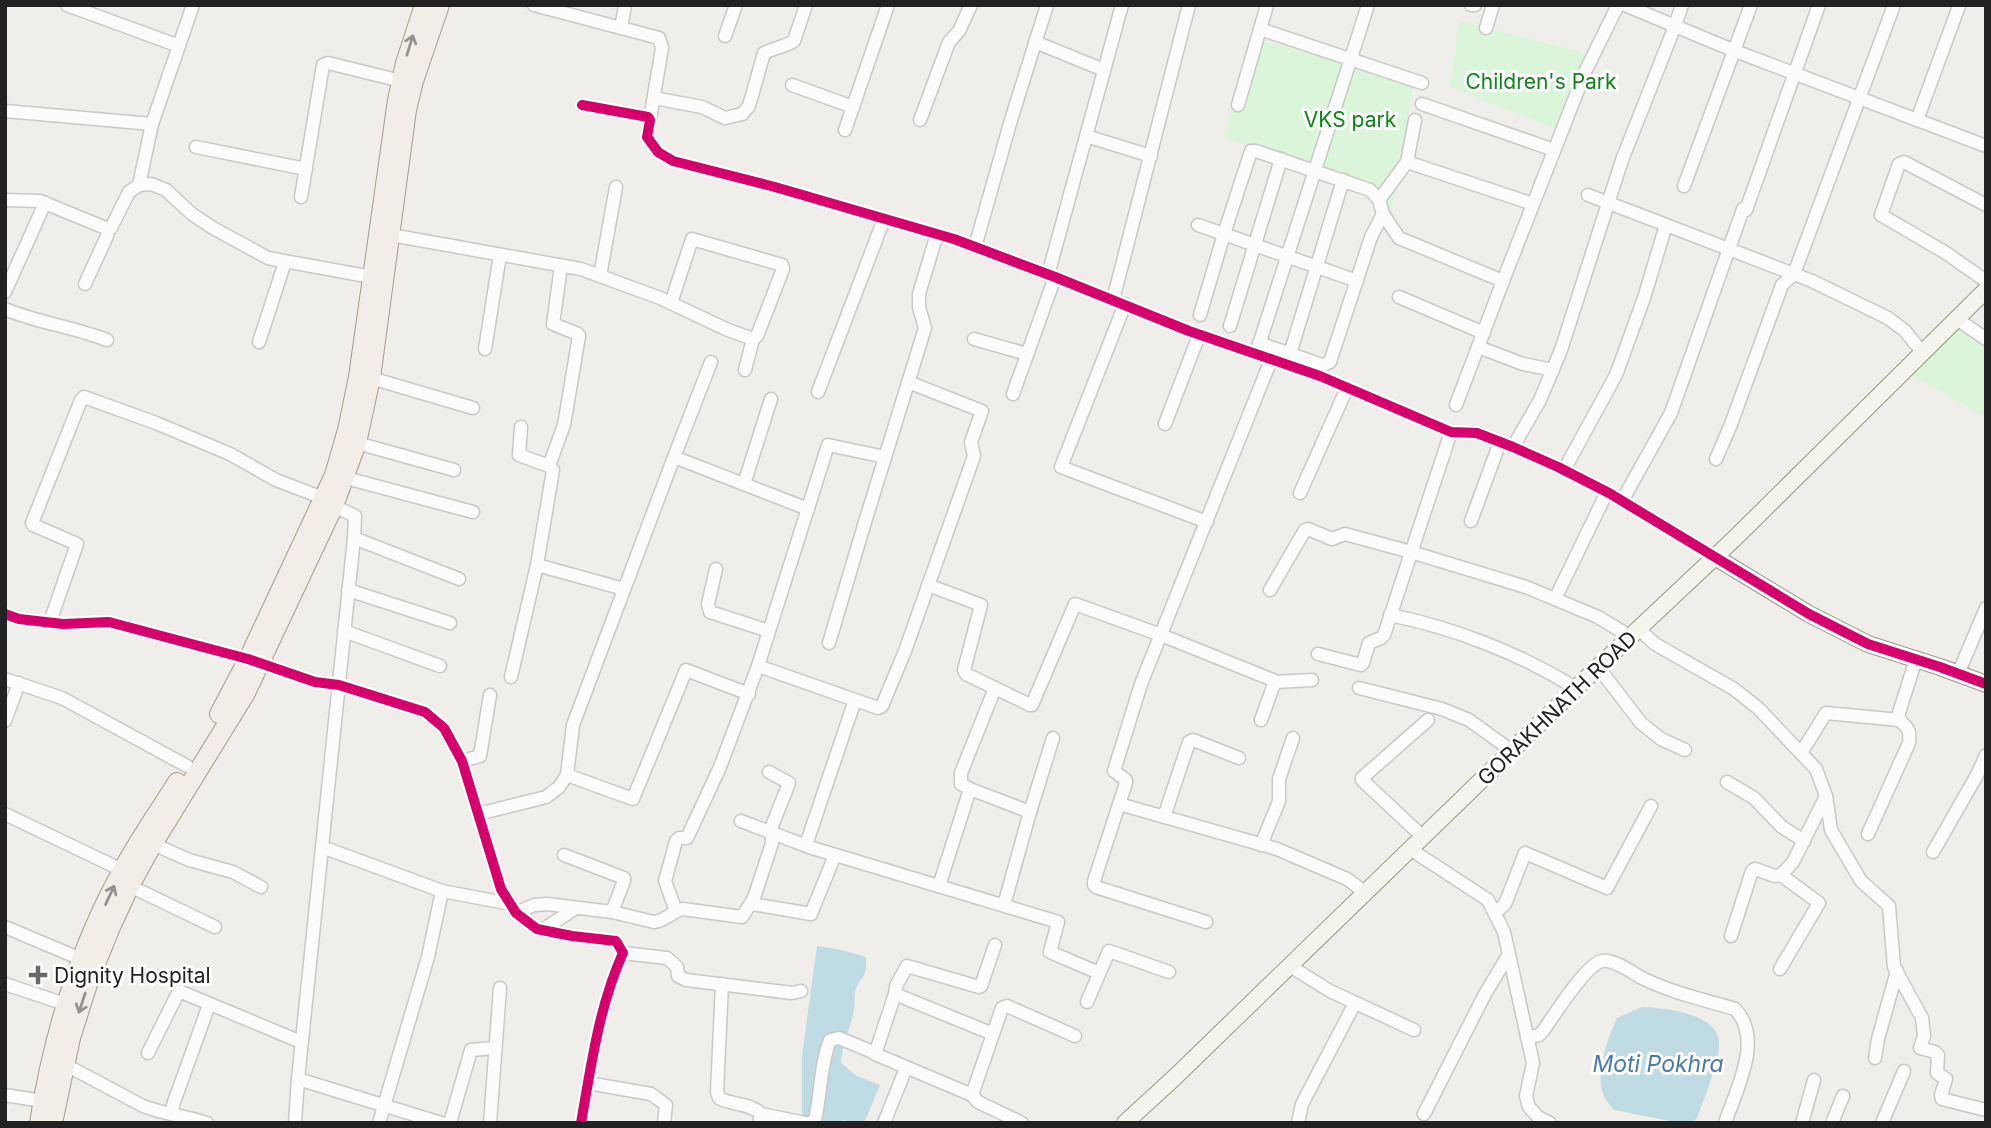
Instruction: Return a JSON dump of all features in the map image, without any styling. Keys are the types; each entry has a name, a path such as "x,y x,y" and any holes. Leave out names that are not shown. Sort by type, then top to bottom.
{"main road":[{"path":"329,502 358,377 401,81 424,5"},
{"path":"39,1123 65,1004 81,959 187,766 254,661 329,502 346,478 358,443 371,378 407,110 440,5"},
{"name":"GORAKHNATH ROAD","path":"1125,1123 1174,1079 1715,557 1986,290"},
{"path":"1715,557 1809,614 1868,644 1986,684"},
{"path":"53,1123 71,1038 126,878 153,844 246,693 254,661"}],"street":[{"path":"67,5 179,46"},
{"path":"139,185 152,124 193,5"},
{"path":"534,5 659,38 662,48 647,137 658,152 673,161 775,187 937,234 1052,276 1199,335 1290,354 1323,365 1330,362 1371,237 1383,214"},
{"path":"621,28 625,5"},
{"path":"725,36 736,5"},
{"path":"654,98 702,107 725,118 742,114 749,106 764,53 794,41 806,5"},
{"path":"845,130 888,5"},
{"path":"920,120 949,42 959,32 971,5"},
{"path":"975,247 1047,5"},
{"path":"1013,394 1052,276 1122,5"},
{"path":"1189,5 1151,156 1119,302 1061,467 1207,522"},
{"path":"1238,105 1267,5"},
{"path":"1258,349 1368,5"},
{"path":"1486,28 1493,5"},
{"path":"1456,405 1585,72 1618,5"},
{"path":"1625,5 1735,51 1986,146"},
{"path":"1513,447 1540,400 1561,351 1622,160 1682,5"},
{"path":"1684,186 1751,5"},
{"path":"1622,500 1671,413 1819,5"},
{"path":"1716,459 1782,285 1794,274 1894,5"},
{"path":"1917,120 1959,6"},
{"path":"1260,29 1422,83"},
{"path":"1035,42 1104,70"},
{"path":"301,197 323,65 328,63 401,81"},
{"path":"792,85 853,107"},
{"path":"1422,104 1554,149"},
{"path":"582,105 650,118"},
{"path":"5,111 152,124"},
{"path":"1379,200 1406,162 1415,120"},
{"path":"1086,136 1151,156"},
{"path":"196,147 306,169"},
{"path":"1200,315 1251,151 1370,190 1379,200 1383,214 1399,238 1503,281"},
{"path":"1230,326 1281,159"},
{"path":"1406,162 1533,204"},
{"path":"1986,205 1903,162 1899,164 1881,215 1946,253 1986,281"},
{"path":"1290,354 1343,180"},
{"path":"85,284 108,229 111,228 129,192 139,185 158,186 192,214 258,253 285,262 372,277"},
{"path":"600,276 616,187"},
{"path":"1588,195 1812,281 1888,318 1905,331 1923,353"},
{"path":"5,200 45,203 108,229"},
{"path":"5,292 45,203"},
{"path":"818,392 884,219"},
{"path":"1198,225 1357,281"},
{"path":"1564,470 1616,375 1644,298 1666,225"},
{"path":"391,234 581,269 671,303 753,339"},
{"path":"829,643 925,328 919,307 919,294 937,234"},
{"path":"671,303 692,239 782,265 757,336 753,339 745,370"},
{"path":"485,349 500,255"},
{"path":"259,342 285,262"},
{"path":"549,466 564,425 579,336 553,324 561,266"},
{"path":"1399,297 1484,332"},
{"path":"5,309 64,328 88,332 107,340"},
{"path":"1957,320 1986,338"},
{"path":"1165,424 1199,335"},
{"path":"974,339 1027,354"},
{"path":"1478,347 1523,364 1553,370"},
{"path":"1258,349 1271,360 1347,388 1451,432 1478,433 1564,470 1622,500 1715,557"},
{"path":"1206,922 1094,885 1126,780 1114,771 1141,684 1271,360"},
{"path":"478,814 545,797 559,787 567,775 573,725 711,362"},
{"path":"371,378 473,408"},
{"path":"758,666 878,708 881,706 905,651 974,456 971,442 982,411 908,382"},
{"path":"1300,493 1347,388"},
{"path":"50,622 77,544 32,523 84,397 230,454 276,480 355,516 295,1123"},
{"path":"744,484 771,399"},
{"path":"511,677 537,565 553,470 519,455 521,427"},
{"path":"1318,654 1362,664 1369,643 1382,637 1451,432"},
{"path":"1471,521 1500,442"},
{"path":"358,443 454,470"},
{"path":"676,911 665,881 676,841 678,838 687,838 720,767 749,694 828,444 885,457"},
{"path":"674,457 808,509"},
{"path":"346,478 473,512"},
{"path":"1555,599 1607,492"},
{"path":"1269,590 1306,529 1330,538 1345,534 1526,587 1635,633 1734,689 1758,708 1816,768 1826,796 1831,830 1861,881 1889,906 1894,968 1922,1018 1924,1036 1920,1048 1938,1055 1937,1073 1946,1080 1942,1098 1986,1110"},
{"path":"354,538 459,579"},
{"path":"537,565 624,589"},
{"path":"716,569 708,604 710,612 769,631"},
{"path":"928,585 981,605 964,672 1032,705 1076,604 1161,635 1274,682 1312,680"},
{"path":"348,590 450,623"},
{"path":"1958,674 1986,608"},
{"path":"5,614 19,619 63,624 109,622 254,661 314,682 339,685 425,712 444,728 462,761 501,889 513,909 537,929 616,941 623,953"},
{"path":"1390,615 1431,623 1479,641 1551,673 1577,689"},
{"path":"344,631 440,666"},
{"path":"1899,720 1916,659"},
{"path":"1598,667 1641,723 1661,739 1685,750"},
{"path":"567,775 633,799 686,670 749,694"},
{"path":"5,679 62,698 187,766"},
{"path":"1261,720 1274,682"},
{"path":"5,721 19,684"},
{"path":"995,688 961,773 961,784 1030,812"},
{"path":"1360,688 1442,709 1469,720 1512,751"},
{"path":"462,761 480,756 490,695"},
{"path":"809,847 807,842 855,700"},
{"path":"1801,753 1826,713 1899,720 1906,724 1910,734 1909,743 1868,835"},
{"path":"1423,837 1362,778 1428,720"},
{"path":"1004,905 1053,738"},
{"path":"1261,845 1279,801 1279,779 1293,738"},
{"path":"1164,817 1189,742 1192,740 1239,758"},
{"path":"1933,852 1986,755"},
{"path":"322,847 442,891 513,909 541,904 612,912 658,922 683,909 739,918 744,916 752,904 772,842 772,826 789,783 769,772"},
{"path":"1727,782 1754,798 1782,827 1804,841"},
{"path":"939,886 970,789"},
{"path":"1731,936 1752,871 1755,869 1775,876 1782,875 1793,862 1826,796"},
{"path":"1119,804 1277,849 1347,879 1366,893"},
{"path":"1495,913 1505,904 1525,853 1607,888 1651,806"},
{"path":"5,814 215,927"},
{"path":"741,821 809,847 1058,922 1050,952 1099,973"},
{"path":"153,844 189,860 233,872 261,887"},
{"path":"1410,849 1488,900 1495,913 1504,932 1533,1063 1526,1096 1529,1107 1538,1117 1549,1123"},
{"path":"564,855 624,878 612,912"},
{"path":"752,904 811,914 835,855"},
{"path":"1780,969 1819,903 1782,875"},
{"path":"379,1123 428,957 442,891"},
{"path":"542,930 576,908"},
{"path":"5,927 81,959"},
{"path":"875,1053 896,986 908,966 979,987 995,945"},
{"path":"1087,1002 1107,951 1169,972"},
{"path":"623,953 667,958 677,967 678,976 686,980 792,993 801,991"},
{"path":"581,1123 597,1036 615,970 623,953"},
{"path":"1424,1114 1509,954"},
{"path":"1527,1038 1543,1031 1579,980 1599,961 1612,962 1649,981 1735,1010 1743,1020 1746,1030 1747,1058 1725,1123"},
{"path":"1290,965 1330,992 1414,1031"},
{"path":"1875,1058 1897,971"},
{"path":"722,984 716,1092 725,1101 757,1110 760,1119 808,1123 815,1120 825,1052 830,1040 839,1038 972,1095 978,1102 1022,1123"},
{"path":"5,985 65,1004"},
{"path":"490,1123 500,988"},
{"path":"148,1053 178,992 301,1042"},
{"path":"895,995 993,1034"},
{"path":"1298,1123 1302,1104 1356,1003"},
{"path":"171,1114 209,1005"},
{"path":"972,1095 1004,1006 1075,1036"},
{"path":"450,1123 471,1051 495,1048"},
{"path":"64,1064 143,1106 207,1123"},
{"path":"884,1123 906,1068"},
{"path":"1882,1123 1904,1071"},
{"path":"298,1079 441,1123"},
{"path":"1802,1123 1814,1080"},
{"path":"588,1083 651,1094 666,1105 664,1123"},
{"path":"5,1095 42,1101"},
{"path":"1832,1123 1843,1096"}],"green space":[{"name":"Children's Park","path":"1459,21 1593,55 1562,131 1450,86"},
{"name":"VKS park","path":"1252,38 1414,81 1390,222 1382,194 1371,182 1223,138"},
{"path":"1957,322 1986,341 1986,418 1907,372"}],"water":[{"path":"817,946 866,957 866,970 856,988 854,1012 841,1063 857,1076 880,1085 864,1123 843,1120 841,1123 802,1123 802,1056"},
{"name":"Moti Pokhra","path":"1642,1007 1689,1014 1710,1025 1717,1034 1719,1044 1714,1071 1697,1118 1692,1123 1614,1110 1604,1096 1601,1088 1601,1068 1613,1026 1617,1018"}],"cycle path":[{"path":"582,105 648,117 650,120 647,137 658,152 673,161 775,187 954,239 1189,331 1320,376 1451,432 1477,433 1513,447 1609,493 1809,614 1868,644 1986,684"},
{"path":"5,614 19,619 63,624 109,622 248,659 315,682 339,685 425,712 444,728 462,761 501,889 516,913 537,929 616,941 623,953 602,1015 581,1123"}],"place":[{"name":"Dignity Hospital","path":"38,975"}]}
